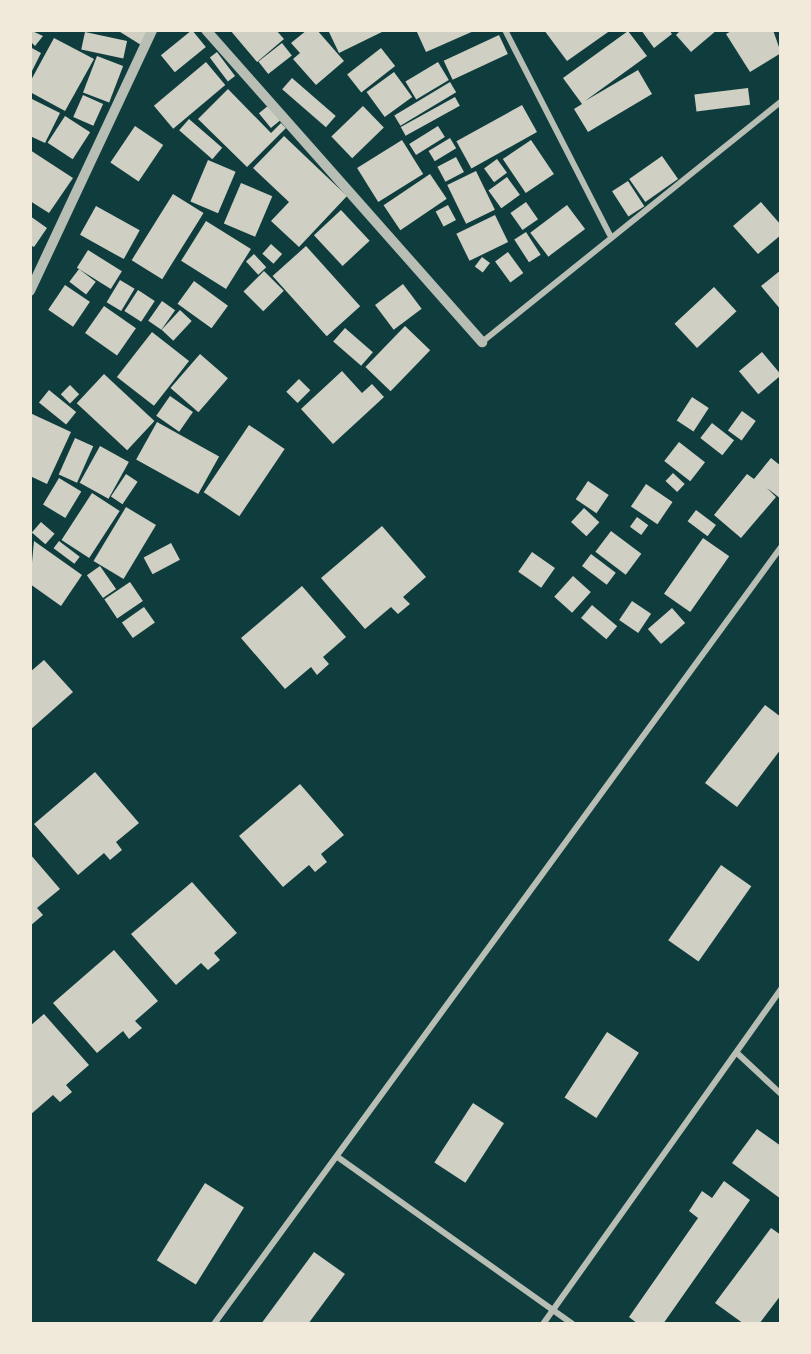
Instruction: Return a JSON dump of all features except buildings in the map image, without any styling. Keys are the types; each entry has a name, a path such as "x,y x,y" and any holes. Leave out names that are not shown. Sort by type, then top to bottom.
{"street":[{"path":"30,291 152,30"},
{"path":"206,30 482,342"}],"lane":[{"path":"505,30 610,235"},
{"path":"482,342 610,235 781,102"},
{"path":"214,1324 339,1158 781,547"},
{"path":"543,1324 781,989"},
{"path":"737,1052 781,1094"},
{"path":"339,1158 573,1324"}]}
